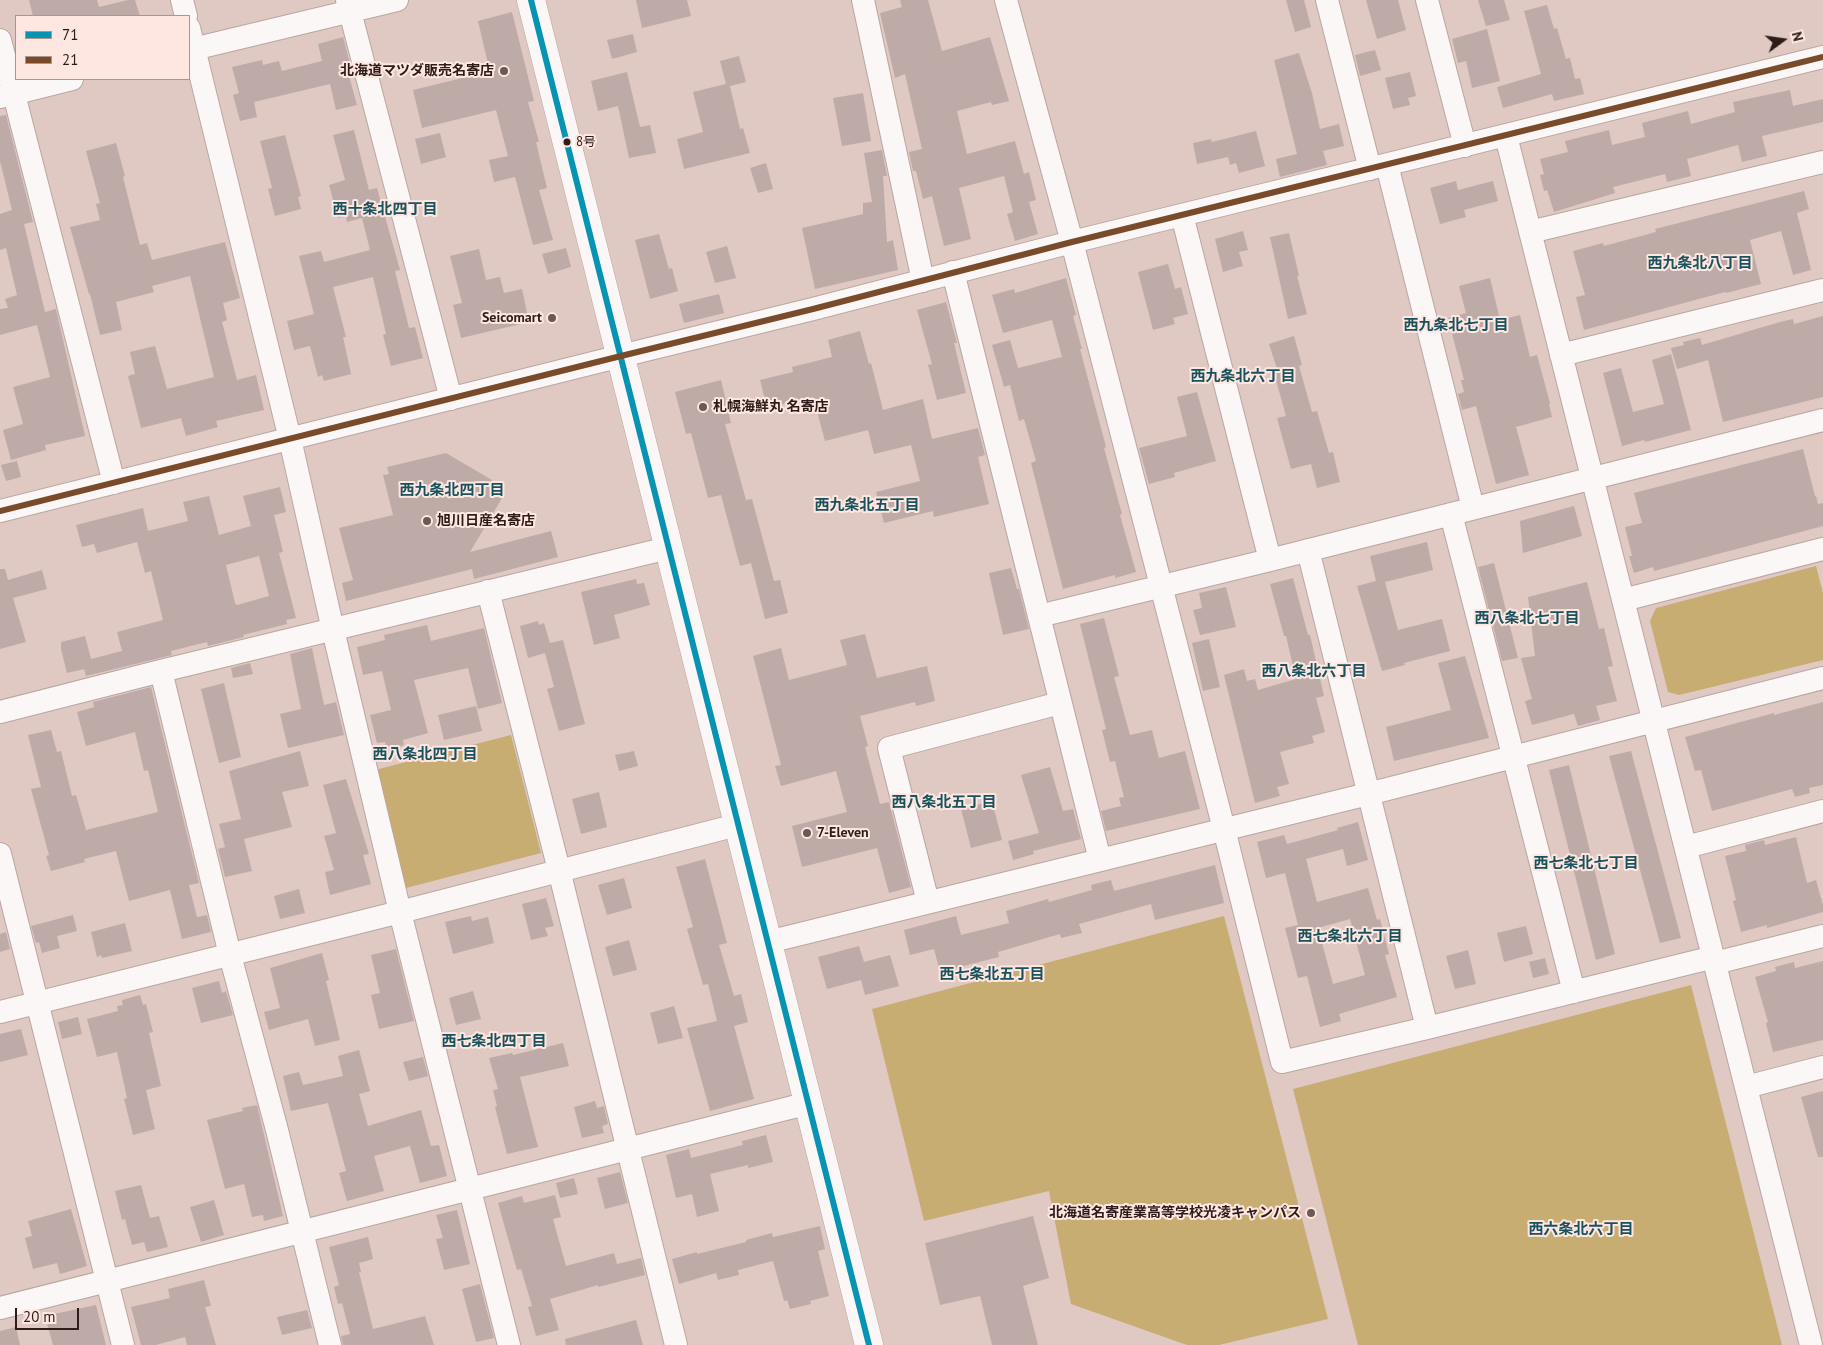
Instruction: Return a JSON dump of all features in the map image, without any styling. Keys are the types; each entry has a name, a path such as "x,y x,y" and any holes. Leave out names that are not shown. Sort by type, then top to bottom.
{"highway":[{"path":"531,0 869,1345"}],"street":[{"path":"182,0 186,15"},
{"path":"397,0 349,6 190,42 290,439 400,912 509,1345"},
{"path":"863,0 923,280"},
{"path":"1006,0 1072,242 1224,829 1282,1062 1574,992 1823,936"},
{"path":"1327,0 1378,167 1462,511 1514,757 1574,992"},
{"path":"1427,0 1465,146"},
{"path":"349,6 450,399"},
{"path":"0,40 6,95 114,483"},
{"path":"0,511 813,309 1072,242 1823,57"},
{"path":"6,95 68,80"},
{"path":"1506,136 1811,1345"},
{"path":"1530,232 1823,162"},
{"path":"1182,215 1270,560"},
{"path":"953,272 1100,860"},
{"path":"1561,355 1823,290"},
{"path":"1039,616 1270,560 1823,420"},
{"path":"0,712 668,548"},
{"path":"1623,600 1823,549"},
{"path":"1308,550 1427,1028"},
{"path":"488,591 676,1345"},
{"path":"161,671 230,955 277,1130 330,1345"},
{"path":"768,942 1368,794 1823,678"},
{"path":"928,902 889,748 1060,704"},
{"path":"1686,847 1823,811"},
{"path":"0,1012 737,825"},
{"path":"0,854 123,1345"},
{"path":"1746,1087 1823,1067"},
{"path":"0,1308 809,1103"}],"shaded area":[{"path":"1816,566 1823,593 1823,660 1679,695 1668,692 1650,621 1656,608"},
{"path":"511,735 541,853 406,888 375,770"},
{"path":"1224,916 1328,1319 1219,1345 1187,1345 1071,1304 1049,1191 924,1221 872,1009"},
{"path":"1691,985 1782,1345 1358,1345 1293,1089"}],"building":[{"path":"29,0 97,0 99,7 135,0 140,15 33,15"},
{"path":"636,0 687,0 691,16 642,28"},
{"path":"900,0 928,0 942,51 990,37 1009,101 992,105 991,102 957,111 967,154 1015,141 1024,174 1029,172 1036,200 1029,202 1038,234 1015,241 1007,214 1013,212 1004,176 959,188 971,239 944,246 932,196 923,199 916,171 913,171 909,152 922,149 905,74 895,78 880,13 902,7"},
{"path":"1286,0 1304,0 1311,27 1295,32"},
{"path":"1366,0 1398,0 1406,30 1377,39"},
{"path":"1478,0 1504,0 1510,20 1486,26"},
{"path":"1547,5 1554,29 1557,28 1566,59 1570,58 1575,79 1580,78 1584,94 1554,101 1552,94 1503,108 1497,87 1541,74 1524,11"},
{"name":"北海道マツダ販売名寄店","path":"512,12 534,101 528,102 539,142 536,142 547,188 539,190 553,240 533,245 515,177 494,182 489,160 508,156 496,110 422,128 413,90 483,73 482,70 489,68 478,21"},
{"path":"1487,29 1500,81 1472,88 1466,61 1458,63 1452,39"},
{"path":"633,34 637,52 612,59 607,40"},
{"path":"343,37 353,75 349,76 357,105 336,110 330,84 254,102 257,117 240,121 233,95 239,93 232,67 262,60 263,65 279,61 282,71 322,61 318,44"},
{"path":"1375,50 1381,70 1360,76 1355,55"},
{"path":"1299,53 1312,93 1320,129 1339,124 1344,146 1323,151 1327,165 1280,177 1276,159 1297,154 1274,60"},
{"path":"739,56 746,82 730,86 740,129 743,128 750,153 684,169 677,139 703,132 693,92 726,84 720,61"},
{"path":"627,72 640,127 650,125 656,153 629,158 618,106 598,111 591,81"},
{"path":"1410,72 1416,96 1408,98 1410,105 1393,109 1385,78"},
{"path":"1790,90 1793,106 1823,99 1823,122 1762,136 1767,156 1742,162 1738,145 1687,159 1691,176 1667,182 1665,174 1613,187 1615,193 1554,212 1547,190 1544,191 1540,175 1544,174 1540,159 1568,152 1565,141 1609,130 1612,145 1645,137 1642,123 1688,111 1691,124 1735,112 1733,102"},
{"path":"863,93 871,141 842,146 833,98"},
{"path":"6,115 33,222 24,224 45,312 56,309 85,436 45,445 46,450 11,460 3,430 23,424 13,387 50,377 37,325 0,335 0,309 8,308 5,299 17,295 6,248 0,250 0,214 12,210 0,161 0,116"},
{"path":"354,130 369,190 377,188 400,270 395,271 409,328 415,327 423,358 391,366 383,335 386,334 373,277 333,287 346,337 343,337 351,374 324,381 322,375 318,377 310,346 294,350 287,321 314,314 299,256 321,251 324,262 370,250 362,218 347,222 346,216 338,218 329,185 345,180 333,135"},
{"path":"1256,131 1265,166 1239,173 1236,163 1230,165 1228,157 1197,164 1193,143 1211,139 1212,142"},
{"path":"440,133 446,157 421,164 415,139"},
{"path":"285,135 301,196 298,197 301,209 275,216 268,189 272,188 260,141"},
{"path":"116,143 140,245 147,243 152,260 225,242 240,298 223,303 227,320 222,322 237,380 256,375 264,410 216,421 218,427 186,436 181,418 141,428 128,376 135,374 130,352 155,346 167,389 214,377 190,276 152,286 154,292 116,302 122,330 100,335 70,227 100,220 96,204 100,203 86,151"},
{"path":"882,150 887,176 883,176 887,242 893,240 898,270 815,289 802,228 863,214 863,203 872,202 864,153"},
{"path":"766,163 773,189 758,193 750,168"},
{"path":"1456,181 1458,190 1493,181 1498,201 1464,210 1466,217 1440,224 1430,188"},
{"path":"1804,191 1809,209 1797,213 1811,270 1793,275 1781,231 1750,240 1761,284 1584,330 1576,297 1585,295 1573,251 1603,243 1604,246 1656,232 1655,229"},
{"path":"1243,231 1248,250 1239,252 1243,266 1223,272 1215,239"},
{"path":"1289,233 1299,276 1297,276 1307,314 1288,319 1270,237"},
{"path":"659,234 669,269 672,268 678,291 650,299 635,240"},
{"path":"727,246 736,278 715,283 706,252"},
{"path":"566,248 571,267 548,274 542,254"},
{"path":"479,249 486,280 500,277 504,293 522,289 529,322 461,338 453,305 462,303 450,256"},
{"path":"1168,264 1175,289 1181,287 1188,314 1173,318 1175,324 1153,330 1138,272"},
{"path":"1066,278 1076,315 1073,316 1082,349 1080,349 1106,447 1104,448 1122,514 1120,515 1136,572 1115,578 1115,575 1063,589 1031,463 1036,461 1024,419 1019,421 1010,385 1004,387 992,345 1010,340 1018,368 1062,357 1052,320 1003,333 992,295 1014,289 1015,293"},
{"path":"1490,278 1500,320 1520,315 1530,357 1537,355 1552,417 1516,427 1529,475 1496,484 1476,406 1462,410 1458,394 1464,392 1461,380 1464,380 1448,318 1466,313 1459,286"},
{"path":"719,294 724,313 684,323 679,304"},
{"path":"946,302 957,343 954,343 966,393 937,400 928,365 932,364 917,310"},
{"path":"1823,316 1823,397 1723,422 1708,360 1677,369 1671,348 1684,345 1683,342 1700,338 1702,345 1780,322 1793,319 1794,324"},
{"path":"860,331 869,364 871,363 883,410 923,399 932,439 978,428 985,455 978,457 989,504 934,517 933,511 884,523 876,492 920,481 911,445 874,454 868,430 825,441 813,397 767,408 760,380 793,372 792,367 832,357 828,340"},
{"path":"1294,336 1302,365 1299,366 1312,412 1317,411 1329,453 1333,452 1340,482 1317,488 1311,464 1291,469 1277,418 1286,416 1274,373 1278,372 1269,344"},
{"path":"1671,354 1691,430 1622,446 1603,373 1621,368 1633,412 1664,404 1652,360"},
{"path":"721,380 731,423 725,424 746,500 752,499 774,581 780,580 788,613 765,619 751,563 740,566 721,495 708,498 691,433 686,434 675,392"},
{"path":"1197,392 1216,461 1174,473 1175,477 1149,484 1139,448 1187,436 1177,397"},
{"path":"1803,449 1815,496 1818,504 1823,503 1823,526 1654,571 1653,567 1634,573 1629,556 1632,556 1625,527 1642,523 1634,493"},
{"name":"旭川日産名寄店","path":"446,453 492,480 490,485 505,493 470,552 551,531 558,557 474,579 472,569 346,601 342,583 353,580 339,528 393,515 383,475 389,474 387,467"},
{"path":"17,461 21,477 6,481 1,465"},
{"path":"280,487 286,512 274,515 283,552 279,553 296,618 286,620 287,624 243,635 244,637 208,646 207,642 171,651 172,655 86,676 84,669 67,673 61,642 85,636 91,659 122,651 117,632 163,620 151,571 145,573 137,542 97,553 94,544 82,547 76,525 143,508 148,531 188,521 183,502 209,496 219,535 251,526 243,496","holes":["259,556 269,596 237,605 226,565"]},
{"path":"1574,506 1582,536 1523,553 1520,521"},
{"path":"1427,542 1433,570 1385,582 1398,630 1442,619 1450,651 1382,671 1357,586 1376,581 1370,556"},
{"path":"1494,563 1518,658 1502,661 1478,567"},
{"path":"1011,568 1017,589 1019,589 1029,629 1003,635 989,573"},
{"path":"0,569 5,569 8,580 42,570 47,589 13,598 26,642 0,649"},
{"path":"1293,578 1308,635 1310,635 1324,696 1316,698 1325,732 1312,736 1314,743 1280,752 1289,784 1277,787 1280,796 1255,803 1224,675 1244,669 1247,681 1255,679 1258,690 1296,679 1286,636 1284,636 1270,584"},
{"path":"636,579 637,584 644,583 650,605 614,615 620,638 594,645 581,592"},
{"path":"1587,582 1599,629 1604,628 1613,666 1608,667 1617,701 1596,706 1600,720 1578,726 1574,714 1532,725 1525,701 1532,699 1521,658 1535,656 1528,597"},
{"path":"1226,587 1236,627 1200,635 1193,610 1202,608 1199,593"},
{"path":"1104,618 1119,676 1114,677 1130,735 1152,730 1159,758 1185,751 1200,809 1106,831 1101,811 1121,806 1119,798 1124,797 1115,761 1110,762 1102,730 1106,729 1080,624"},
{"path":"538,621 539,625 544,623 550,643 563,640 585,724 559,731 547,689 554,687 545,653 528,658 520,626"},
{"path":"427,625 431,641 484,628 502,703 478,709 468,668 414,680 428,733 403,740 404,745 387,750 385,742 377,743 370,715 391,710 382,671 363,675 357,647 385,640 384,635"},
{"path":"865,634 877,678 927,666 935,701 916,706 915,702 860,716 868,746 865,747 880,804 889,802 911,887 889,893 877,848 802,867 792,826 847,812 836,771 781,786 775,766 781,765 753,656 781,648 789,680 847,665 840,640"},
{"path":"1209,639 1220,687 1203,691 1192,643"},
{"path":"312,648 324,705 336,702 344,735 288,748 280,714 301,709 290,654"},
{"path":"1465,656 1489,738 1394,761 1386,727 1451,710 1438,663"},
{"path":"250,663 253,674 233,678 231,668"},
{"path":"224,683 241,757 219,763 201,689"},
{"path":"151,687 199,883 189,885 197,917 207,915 211,932 182,939 170,890 129,901 116,851 84,859 85,862 51,871 46,856 49,855 31,789 41,787 28,735 51,730 57,752 61,751 72,796 76,795 86,830 158,812 148,770 144,771 135,732 86,746 77,712 94,707 93,702"},
{"path":"1823,702 1823,785 1809,788 1810,793 1795,797 1792,789 1712,811 1701,770 1695,771 1685,737"},
{"path":"476,706 482,731 444,740 438,715"},
{"path":"300,751 309,786 282,792 292,827 244,839 252,871 225,877 218,849 225,847 219,824 241,819 229,771"},
{"path":"634,751 638,766 619,771 615,755"},
{"path":"1631,751 1681,938 1660,943 1609,756"},
{"path":"1569,765 1615,954 1596,960 1549,770"},
{"path":"1050,767 1063,811 1073,809 1081,839 1033,851 1034,854 1013,860 1008,841 1039,833 1021,775"},
{"path":"346,779 369,854 363,855 371,884 330,895 325,872 334,870 324,836 336,833 323,785"},
{"path":"599,792 607,827 581,834 572,799"},
{"path":"992,801 1002,840 971,848 961,809"},
{"path":"1358,822 1368,860 1347,866 1343,849 1306,859 1317,902 1368,888 1377,920 1380,919 1389,954 1385,955 1397,997 1339,1014 1341,1021 1320,1027 1307,976 1298,978 1285,928 1298,925 1285,873 1266,878 1257,842 1284,835 1287,844 1338,830 1337,828","holes":["1350,919 1365,975 1333,984 1318,928"]},
{"path":"1796,837 1807,883 1816,880 1823,912 1767,928 1767,925 1741,932 1733,901 1736,900 1725,856 1746,851 1745,845 1764,840 1765,845"},
{"path":"705,859 727,943 719,945 734,996 741,994 748,1022 734,1026 754,1099 710,1111 687,1028 717,1021 708,984 703,985 687,929 693,927 676,867"},
{"path":"1215,865 1224,903 1155,920 1151,904 1079,924 1082,933 1061,938 1060,934 998,952 999,957 940,972 934,949 910,955 904,930 956,916 961,935 1009,923 1006,911 1048,899 1049,902 1092,890 1091,885 1111,880 1114,891"},
{"path":"624,878 632,908 607,915 598,885"},
{"path":"299,889 305,913 280,919 274,896"},
{"path":"546,898 554,926 545,928 548,936 531,940 522,904"},
{"path":"73,915 77,931 57,936 60,948 42,953 39,942 36,943 31,926"},
{"path":"471,916 472,921 488,917 494,943 453,954 445,922"},
{"path":"125,923 132,951 102,958 101,955 97,957 91,932"},
{"path":"1526,926 1533,954 1504,962 1497,933"},
{"path":"6,932 10,949 0,952 0,934"},
{"path":"629,940 637,970 613,976 605,947"},
{"path":"859,946 864,962 890,955 899,986 865,995 861,980 827,989 818,957"},
{"path":"396,949 414,1021 379,1029 371,995 380,993 371,955"},
{"path":"1468,950 1476,984 1455,989 1446,956"},
{"path":"322,953 329,980 326,981 340,1040 315,1046 308,1019 269,1030 264,1012 280,1008 270,968"},
{"path":"1545,958 1549,974 1533,978 1529,962"},
{"path":"1823,961 1823,1040 1773,1052 1766,1023 1768,1022 1755,977 1776,971 1775,967 1794,962 1795,968"},
{"path":"219,981 222,993 226,991 233,1015 201,1023 192,988"},
{"path":"473,991 481,1019 456,1025 449,998"},
{"path":"140,995 143,1005 146,1004 153,1032 149,1033 161,1086 146,1090 155,1129 133,1135 124,1099 127,1098 117,1052 97,1057 87,1019 118,1011 117,1006 123,1005 122,1000"},
{"path":"674,1006 683,1038 658,1044 650,1013"},
{"path":"78,1017 82,1034 62,1039 58,1022"},
{"path":"21,1029 28,1055 0,1062 0,1034"},
{"path":"563,1043 569,1066 520,1077 538,1147 507,1154 495,1107 497,1106 493,1090 498,1089 489,1058 512,1053 513,1055"},
{"path":"359,1050 370,1091 359,1094 368,1126 421,1110 431,1146 439,1145 447,1176 420,1183 410,1146 374,1156 384,1191 347,1201 339,1173 346,1171 328,1103 291,1111 283,1076 299,1072 303,1085 343,1076 338,1056"},
{"path":"423,1057 428,1076 409,1081 403,1062"},
{"path":"1823,1091 1823,1157 1818,1157 1801,1097"},
{"path":"595,1101 597,1108 604,1106 608,1124 602,1126 604,1133 582,1138 574,1107"},
{"path":"257,1105 283,1216 264,1221 263,1215 252,1217 244,1184 225,1189 207,1120 243,1111 242,1108"},
{"path":"766,1135 773,1162 748,1168 748,1165 710,1174 719,1211 697,1217 692,1194 676,1198 666,1155 689,1149 691,1158 743,1145 742,1141"},
{"path":"620,1172 628,1203 605,1209 597,1178"},
{"path":"574,1178 578,1194 560,1198 556,1183"},
{"path":"141,1185 150,1218 159,1216 168,1247 147,1252 144,1242 132,1245 125,1219 122,1220 115,1191"},
{"path":"555,1195 561,1217 553,1219 566,1266 614,1253 617,1264 641,1258 645,1275 598,1287 598,1285 550,1299 559,1330 536,1336 528,1307 532,1306 521,1269 517,1270 498,1203 522,1196 524,1203"},
{"path":"214,1200 224,1235 201,1242 190,1207"},
{"path":"71,1209 87,1266 60,1274 57,1263 33,1269 25,1238 32,1236 28,1221"},
{"path":"457,1210 470,1264 444,1270 436,1239 443,1238 436,1215"},
{"path":"1033,1216 1049,1278 1023,1286 1038,1345 992,1345 980,1296 940,1305 925,1243"},
{"path":"820,1226 825,1249 818,1251 829,1296 810,1301 811,1304 790,1309 787,1300 784,1301 773,1261 738,1270 739,1275 718,1280 716,1273 679,1284 672,1259 746,1242 746,1240 772,1233 773,1237"},
{"path":"368,1237 373,1259 359,1263 361,1272 359,1272 373,1329 425,1316 434,1345 343,1345 341,1336 350,1334 342,1303 338,1304 334,1287 339,1285 329,1247"},
{"path":"204,1280 211,1306 205,1307 216,1345 187,1345 185,1337 156,1345 141,1345 131,1307 170,1298 168,1289"},
{"path":"480,1284 494,1338 476,1342 462,1289"},
{"path":"96,1305 106,1345 53,1345 45,1316"},
{"path":"307,1310 312,1328 282,1335 277,1317"},
{"path":"636,1320 643,1345 566,1345 565,1339"},
{"path":"16,1327 20,1345 0,1345 0,1331"}],"transit line":[{"name":"71","path":"531,0 869,1345"},
{"name":"21","path":"0,511 813,309 1072,242 1823,57"}],"place":[{"name":"北海道マツダ販売名寄店","path":"504,71"},
{"name":"8号","path":"567,142"},
{"name":"Seicomart","path":"552,318"},
{"name":"札幌海鮮丸 名寄店","path":"703,407"},
{"name":"旭川日産名寄店","path":"427,521"},
{"name":"7-Eleven","path":"807,833"},
{"name":"北海道名寄産業高等学校光凌キャンパス","path":"1311,1213"}],"district":[{"name":"西十条北四丁目","path":"385,210"},
{"name":"西九条北八丁目","path":"1700,264"},
{"name":"西九条北七丁目","path":"1456,326"},
{"name":"西九条北六丁目","path":"1243,377"},
{"name":"西九条北四丁目","path":"452,491"},
{"name":"西九条北五丁目","path":"867,506"},
{"name":"西八条北七丁目","path":"1527,619"},
{"name":"西八条北六丁目","path":"1314,672"},
{"name":"西八条北四丁目","path":"425,755"},
{"name":"西八条北五丁目","path":"944,803"},
{"name":"西七条北七丁目","path":"1586,864"},
{"name":"西七条北六丁目","path":"1350,937"},
{"name":"西七条北五丁目","path":"992,975"},
{"name":"西七条北四丁目","path":"494,1042"},
{"name":"西六条北六丁目","path":"1581,1230"}]}
